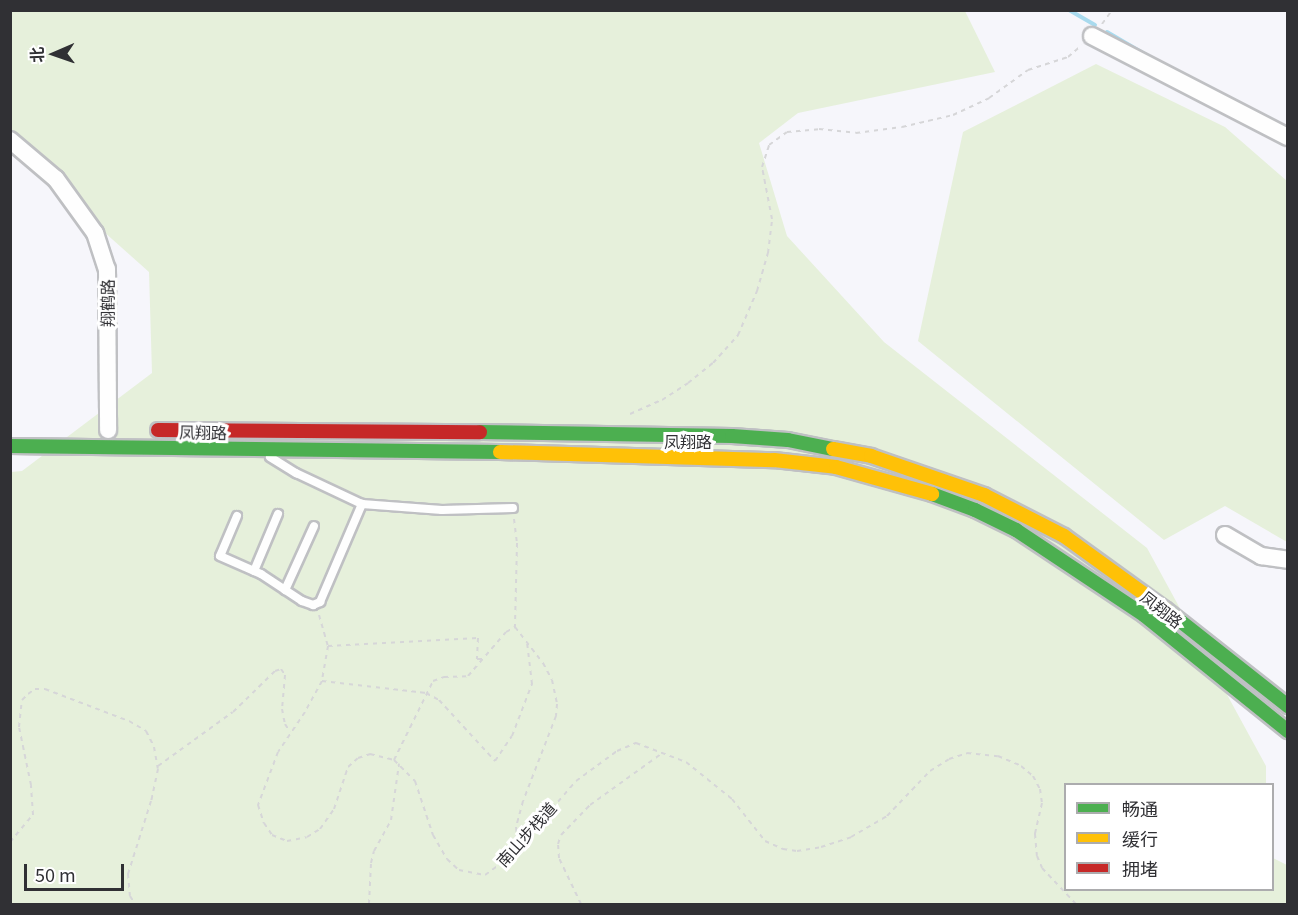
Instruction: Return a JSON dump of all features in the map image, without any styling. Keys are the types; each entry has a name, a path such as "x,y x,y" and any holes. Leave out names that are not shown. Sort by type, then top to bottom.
{"main road":[{"path":"102,430 126,430"},
{"name":"凤翔路","path":"144,430 320,433 439,431 732,436 788,440 871,456 1012,507 1093,555 1287,706"},
{"name":"凤翔路","path":"10,446 538,452 649,458 733,458 836,467 888,480 975,510 1053,553 1144,615 1287,731"}],"street":[{"path":"1092,36 1287,137"},
{"name":"翔鹤路","path":"10,140 56,179 94,234 107,269 102,430"},
{"path":"1225,535 1261,556 1287,560"}],"lane":[{"path":"259,450 296,473 362,504 442,510 513,508"},
{"path":"237,516 220,556 254,571 302,602 317,604 320,602 362,504"},
{"path":"254,571 278,514"},
{"path":"285,590 315,526"}],"path":[{"path":"609,435 623,418 662,400 688,383 713,363 738,335 758,291 768,253 772,219 762,167 769,145 787,132 819,129 856,133 902,127 954,115 989,98 1028,70 1068,57 1092,36 1112,10"},
{"path":"513,508 517,543 515,627 527,641 552,680 557,704 556,717 523,801 516,827 518,846"},
{"path":"317,604 328,646 322,681 268,773 258,805 264,823 272,835 287,841 307,837 320,829 334,809 348,767 358,758 370,754 394,760 434,681 444,677 468,676 506,632 515,627"},
{"path":"328,646 478,638 477,659 483,659"},
{"path":"322,681 426,693 439,700 495,761 512,736 532,684 527,641"},
{"path":"158,766 234,712 275,671 281,669 285,675 282,709 285,724 290,732"},
{"path":"10,842 33,815 31,785 19,727 22,700 35,689 61,694 129,721 146,731 154,747 158,766 151,801 128,874 130,896 135,904"},
{"name":"南山步栈道","path":"394,760 415,781 439,848 459,870 485,875 498,867 557,799 594,766 636,743 686,762 744,811 753,828 765,841 783,849 797,851 821,848 851,837 887,816 930,771 949,759 967,753 998,756 1021,766 1036,782 1042,803 1035,834 1037,856 1042,868 1076,904"},
{"name":"南山步栈道","path":"581,904 559,858 558,844 561,835 590,805 661,754"},
{"path":"369,904 371,863 374,850 392,820 399,764"}],"green space":[{"path":"11,11 965,11 995,72 798,113 759,143 787,236 884,342 1147,548 1266,766 1266,783 1064,783 1064,891 1274,891 1274,858 1287,865 1287,904 11,904 11,472 22,471 152,373 149,272 11,149"},
{"path":"1096,64 1225,127 1287,181 1287,542 1225,506 1164,540 918,341 963,132"}],"waterway":[{"path":"1069,10 1095,25"},
{"path":"1107,32 1148,56"}],"traffic: fast":[{"path":"480,432 732,436 788,440 833,449"},
{"path":"10,446 500,452"},
{"path":"932,494 975,510 1016,530 1144,615 1288,731"},
{"path":"1165,609 1288,706"}],"traffic: slow":[{"path":"833,449 871,456 984,495 1064,536 1165,609"},
{"path":"500,452 774,460 836,467 932,494"}],"traffic: jam":[{"path":"158,430 480,432"}]}
